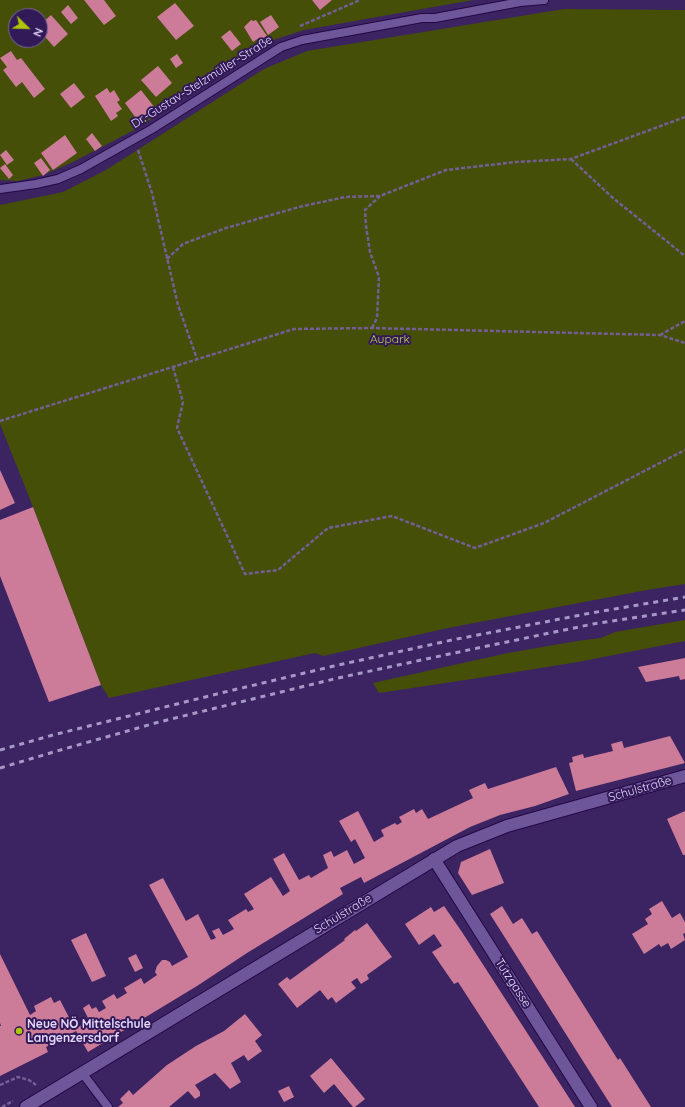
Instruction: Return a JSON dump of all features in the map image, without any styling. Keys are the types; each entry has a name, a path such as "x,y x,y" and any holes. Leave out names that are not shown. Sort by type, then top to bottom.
{"street":[{"name":"Schulstraße","path":"26,1107 434,859 458,846 507,826 685,776"},
{"name":"Tutzgasse","path":"434,859 592,1107"}],"lane":[{"name":"Dr.-Gustav-Stelzmüller-Straße","path":"0,190 58,179 81,169 152,129 281,47 302,40 422,18 435,18 520,2 544,0"},
{"path":"82,1074 108,1107"}],"path":[{"path":"298,27 360,0"},
{"path":"167,259 183,244 226,228 299,207 346,197 380,196 446,170 516,162 571,159 685,117"},
{"path":"134,138 152,193 178,305 197,359"},
{"path":"571,159 613,198 685,256"},
{"path":"372,328 376,318 379,277 370,252 365,210 380,196"},
{"path":"660,335 685,320"},
{"path":"0,421 294,329 372,328 660,335 685,343"},
{"path":"173,367 183,402 177,428 245,574 278,570 328,528 392,516 475,548 544,523 685,450"},
{"path":"0,1085 18,1077 29,1080 37,1086"}],"green space":[{"path":"0,0 473,0 304,30 252,47 138,128 73,162 43,175 18,181 0,180"},
{"name":"Aupark","path":"564,9 685,10 685,584 448,628 323,656 315,653 109,698 101,685 0,424 0,205 63,192 106,170 264,69 307,51"},
{"path":"685,620 685,641 578,662 379,693 373,683 508,653 601,638 615,632"}],"building":[{"path":"84,0 104,0 116,16 104,25"},
{"path":"312,0 332,0 320,10"},
{"path":"175,3 194,26 176,40 157,17"},
{"path":"68,5 78,18 71,24 61,12"},
{"path":"51,15 68,34 54,47 48,40 48,18"},
{"path":"271,15 279,27 268,35 260,22"},
{"path":"251,20 256,20 267,36 260,40 259,38 253,42 244,27"},
{"path":"230,30 241,44 232,51 221,37"},
{"path":"11,51 17,60 21,58 45,89 34,98 22,82 16,87 3,70 7,67 0,58"},
{"path":"177,54 183,63 176,68 170,59"},
{"path":"158,66 172,83 156,97 141,80"},
{"path":"74,83 85,97 71,108 60,94"},
{"path":"107,88 110,93 114,90 120,100 117,102 122,109 116,113 118,116 111,121 95,96"},
{"path":"141,90 155,108 138,121 125,103"},
{"path":"92,133 102,146 95,151 86,139"},
{"path":"65,135 77,153 53,170 41,153"},
{"path":"6,150 14,160 7,165 0,155"},
{"path":"41,158 50,170 43,176 34,163"},
{"path":"5,164 13,175 9,179 0,168"},
{"path":"0,470 15,503 0,510"},
{"path":"33,507 101,685 49,702 0,576 0,520"},
{"path":"685,658 685,679 680,680 679,676 646,682 638,667"},
{"path":"670,736 685,763 576,791 569,763 573,762 572,757 583,754 584,758 613,751 611,744 622,741 624,748"},
{"path":"556,767 569,794 535,806 500,815 470,827 364,883 361,877 340,888 343,894 247,953 197,986 88,1052 76,1031 46,1047 48,1052 0,1076 0,954 30,1015 36,1011 34,1006 51,997 54,1003 60,1000 75,1029 89,1020 83,1008 89,1004 92,1009 96,1007 99,1012 106,1008 102,1001 114,994 117,999 127,993 124,988 141,978 144,984 157,975 155,972 157,966 162,960 170,962 172,966 188,957 149,885 163,878 186,921 198,914 211,940 216,938 212,931 219,928 223,935 234,929 228,920 246,909 248,912 254,909 244,894 271,877 283,896 290,891 273,859 284,853 299,880 309,875 311,878 328,868 323,855 331,851 334,857 347,850 354,864 365,858 355,839 351,842 339,821 358,811 374,842 384,836 381,830 395,823 397,825 402,822 399,817 414,809 416,813 422,809 428,819 473,798 469,790 485,783 488,789"},
{"path":"685,811 685,855 683,855 667,819"},
{"path":"490,849 504,883 472,895 458,873 461,862"},
{"path":"662,901 672,918 680,913 685,922 685,933 683,934 685,940 671,949 668,943 661,947 659,944 644,954 632,934 648,924 645,919 652,914 649,909"},
{"path":"444,906 575,1107 539,1107 458,982 454,984 432,952 442,946 434,934 419,945 405,924 431,907 434,912"},
{"path":"502,906 513,924 522,918 532,934 537,931 618,1060 620,1058 651,1107 612,1107 490,914"},
{"path":"367,923 392,957 367,975 369,979 361,984 357,978 351,982 356,988 336,1003 332,997 328,1000 320,990 297,1008 278,984 287,977 290,980 345,940 344,939 355,930 356,931"},
{"path":"86,933 106,976 92,982 71,940"},
{"path":"136,954 143,968 135,972 128,958"},
{"path":"245,1014 262,1035 255,1041 262,1051 248,1061 244,1055 231,1063 241,1082 230,1089 215,1073 195,1085 200,1092 200,1096 195,1099 188,1091 169,1107 118,1107 123,1103 120,1099 129,1090 133,1095 167,1065 196,1046 224,1031"},
{"path":"331,1058 365,1099 355,1107 353,1107 334,1084 324,1093 310,1076"},
{"path":"289,1086 294,1097 284,1102 278,1091"}],"railway":[{"path":"0,750 53,735 334,666 452,640 591,613 685,597"},
{"path":"0,768 159,722 338,678 593,624 685,610"}],"place":[{"name":"Neue NÖ Mittelschule Langenzersdorf","path":"19,1031"}]}
